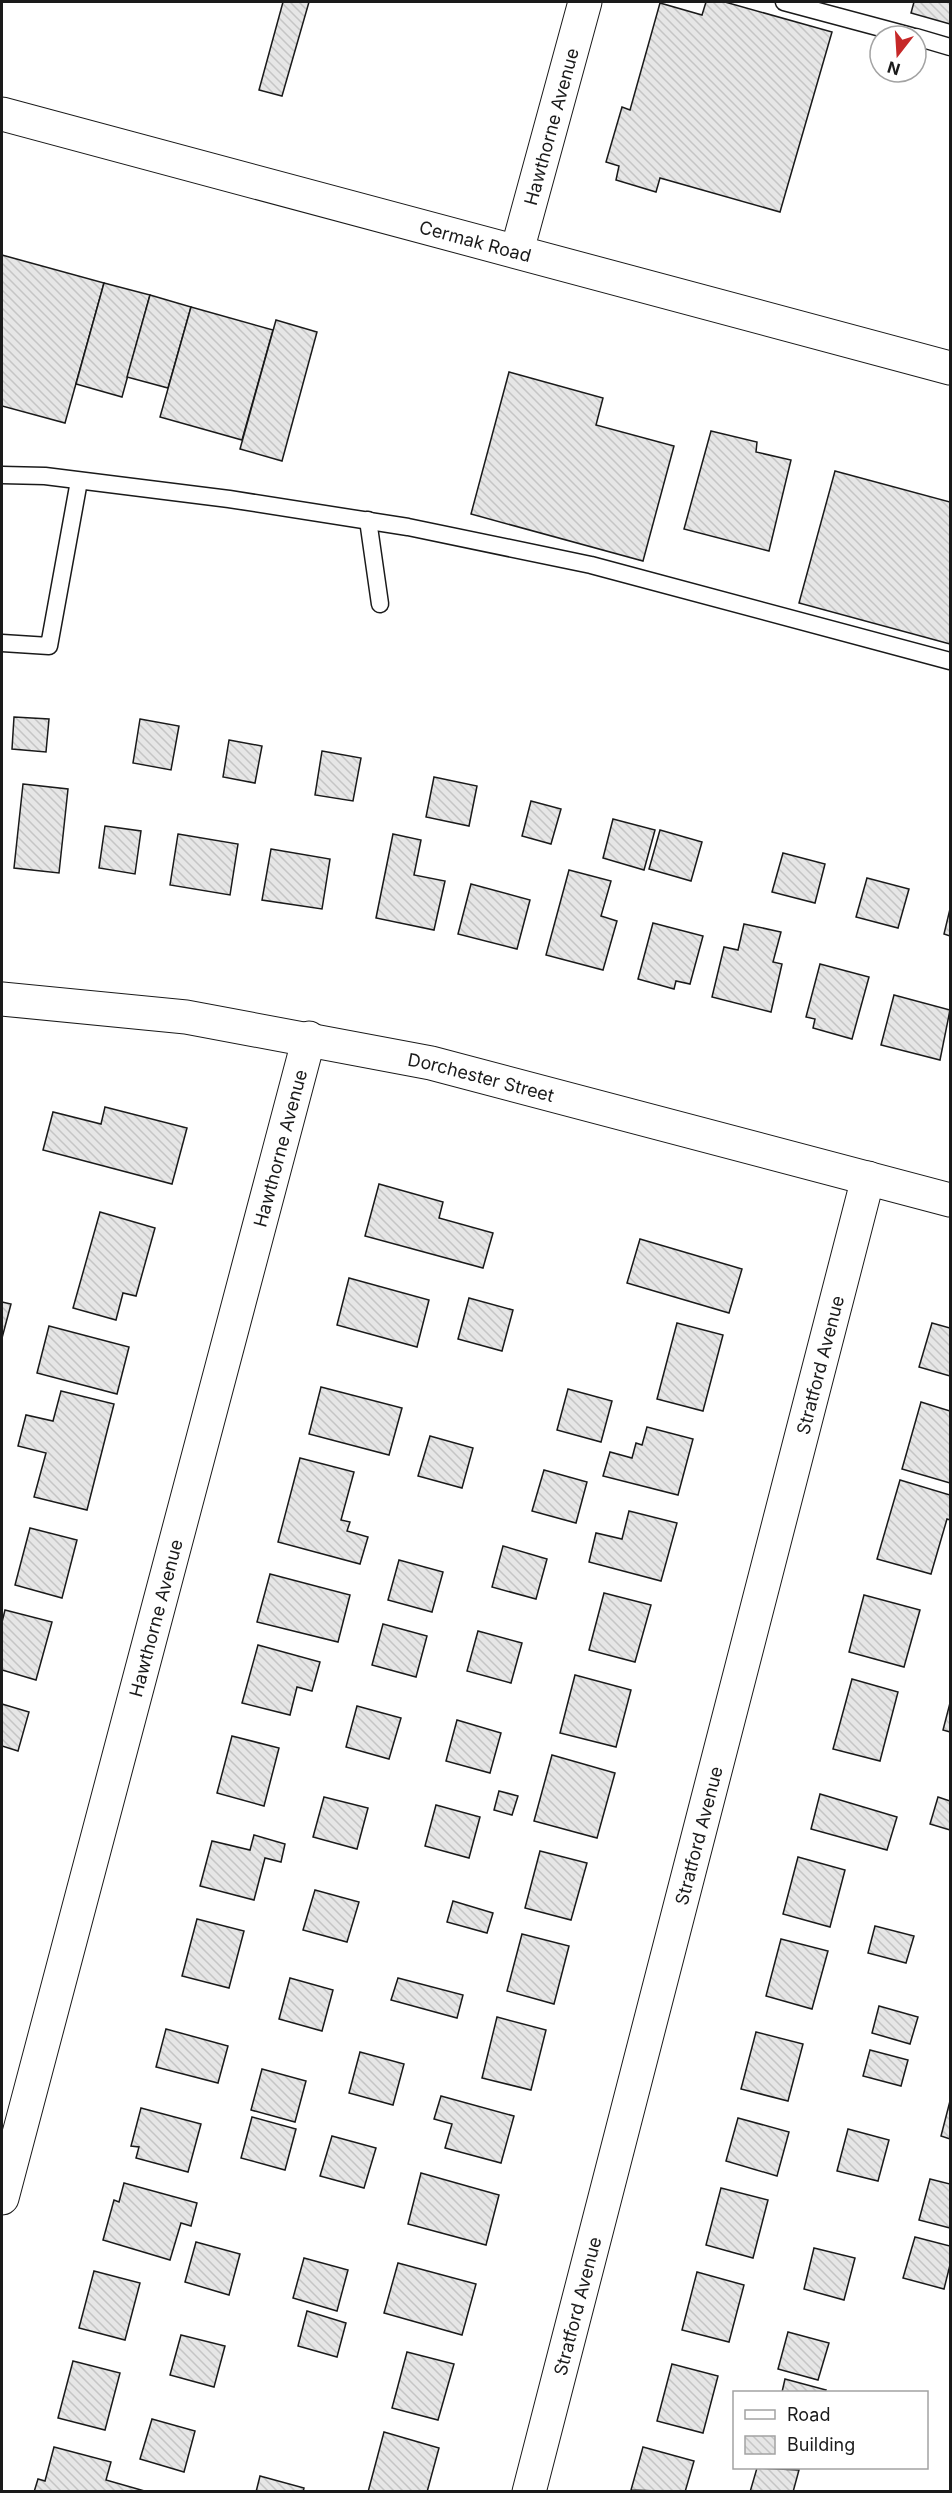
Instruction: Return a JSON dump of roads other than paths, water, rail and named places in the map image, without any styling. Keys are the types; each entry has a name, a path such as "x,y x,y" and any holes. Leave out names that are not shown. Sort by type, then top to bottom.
{"street":[{"name":"Hawthorne Avenue","path":"517,251 585,2"},
{"name":"Cermak Road","path":"2,114 951,368"},
{"name":"Dorchester Street","path":"2,999 186,1017 309,1038 431,1063 951,1200"},
{"name":"Hawthorne Avenue","path":"2,2198 309,1038"},
{"name":"Stratford Avenue","path":"529,2492 868,1178"}],"lane":[{"path":"784,2 868,24"},
{"path":"928,40 951,47"},
{"path":"2,475 79,481 229,499 368,520 591,565 951,661"},
{"path":"2,643 49,646 79,481"},
{"path":"368,520 380,604"}]}
